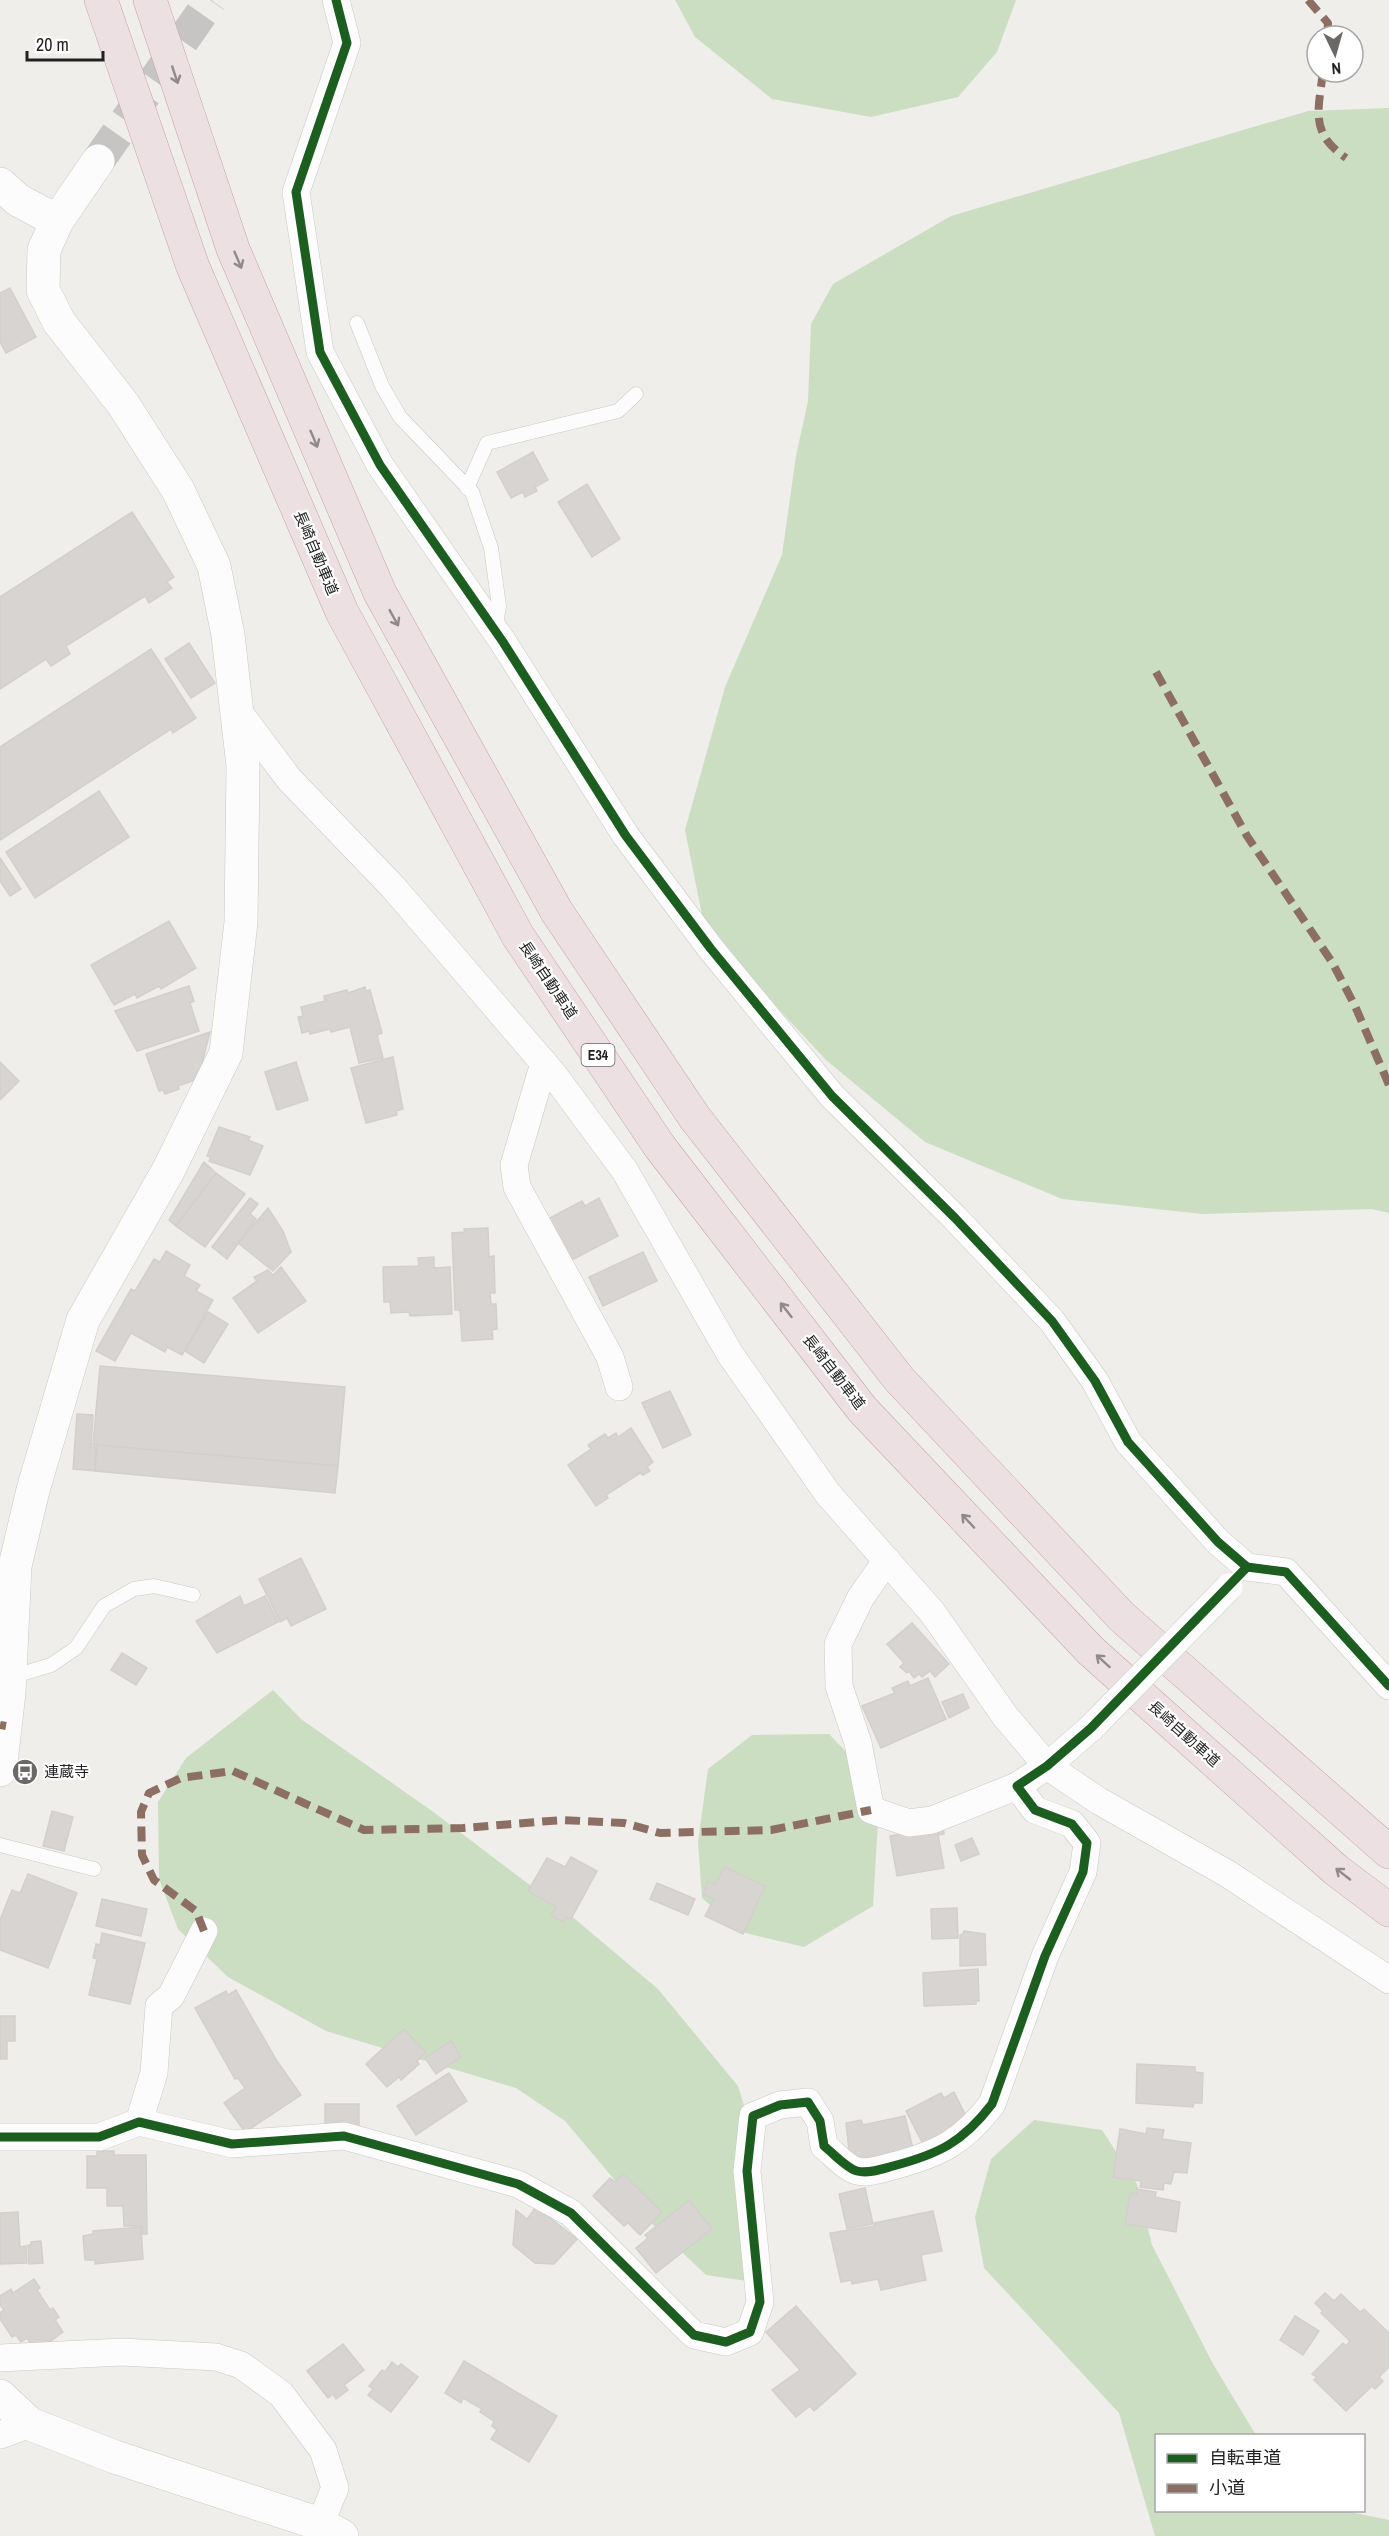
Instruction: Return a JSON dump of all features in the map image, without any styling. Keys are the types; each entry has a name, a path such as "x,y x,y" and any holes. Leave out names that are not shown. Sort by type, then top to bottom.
{"highway":[{"name":"長崎自動車道","path":"101,0 193,267 342,612 518,936 660,1147 862,1409 1091,1651 1336,1870 1389,1910"},
{"path":"150,0 233,249 380,593 557,912 695,1118 899,1379 1122,1617 1389,1852"}],"street":[{"path":"336,0 346,43 296,192 320,351 380,465 495,631 626,836 711,950 832,1096 955,1218 1052,1321 1095,1381 1128,1442 1218,1542 1246,1568 1286,1572 1389,1686"},
{"path":"0,1770 10,1677 15,1566 33,1490 83,1320 168,1172 226,1053 241,922 243,766 228,635 214,566 178,490 123,404 59,322 43,290 44,250 57,221 98,161"},
{"path":"0,184 18,200 57,221"},
{"path":"238,711 289,778 393,887 544,1063 625,1171 730,1354 828,1494 932,1612 1005,1716 1047,1766 1099,1801 1228,1874 1389,1980"},
{"path":"544,1063 514,1165 517,1187 610,1357 619,1387"},
{"path":"887,1560 861,1597 838,1644 839,1686 858,1743 871,1810 909,1822 932,1820 1017,1786 1047,1766 1091,1728 1246,1568"},
{"path":"0,2137 99,2137 139,2122 232,2144 344,2136 518,2184 572,2213 694,2335 726,2342 750,2332 760,2302 747,2171 753,2116 780,2105 808,2102 820,2121 824,2146 855,2171 876,2171 930,2156 957,2141 976,2124 992,2104 1045,1956 1083,1872 1087,1843 1072,1824 1035,1810 1017,1786"},
{"path":"139,2122 154,2073 159,2006 171,1996 204,1931"},
{"path":"0,2358 122,2352 216,2357 241,2365 281,2394 323,2450 335,2488 331,2530 115,2457 30,2424 2,2399"},
{"path":"0,2435 30,2424"}],"lane":[{"path":"357,323 382,386 400,417 472,492 491,548 499,606 495,631"},
{"path":"467,488 487,443 618,411 636,394"},
{"path":"10,1677 51,1665 76,1648 104,1606 134,1589 154,1586 193,1595"},
{"path":"0,1845 94,1869"}],"green space":[{"path":"675,0 1016,0 997,52 958,97 871,117 772,99 695,37"},
{"path":"1389,108 1389,1213 1372,1209 1203,1214 1062,1199 925,1142 826,1060 705,930 685,830 725,687 782,555 796,456 808,401 811,324 833,284 951,216 1308,111"},
{"path":"273,1690 301,1719 432,1811 575,1919 658,1989 738,2086 758,2152 747,2281 706,2275 650,2222 565,2121 516,2088 326,2031 228,1977 178,1929 159,1879 158,1802 186,1758"},
{"path":"829,1734 880,1787 873,1906 804,1947 741,1932 702,1898 698,1842 708,1769 752,1735"},
{"path":"1034,2120 1102,2130 1137,2184 1152,2245 1213,2364 1255,2434 1155,2434 1155,2512 1350,2512 1389,2520 1389,2536 1155,2536 1119,2413 984,2268 975,2217 991,2159"}],"building":[{"path":"10,288 36,337 6,353 0,342 0,293"},
{"path":"533,452 548,480 535,487 537,491 525,497 523,492 511,498 497,472"},
{"path":"587,484 620,539 592,557 558,502"},
{"path":"132,512 174,577 167,582 172,588 149,603 145,596 66,646 70,654 51,666 46,659 0,689 0,597"},
{"path":"189,643 215,683 191,698 165,659"},
{"path":"151,649 196,718 173,733 171,729 0,840 0,747"},
{"path":"99,791 129,837 35,898 6,852"},
{"path":"0,858 21,889 10,896 0,881"},
{"path":"169,921 196,968 161,989 159,986 137,998 135,994 114,1005 91,965"},
{"path":"189,986 194,1001 190,1003 199,1031 137,1051 115,1011"},
{"path":"365,987 366,991 370,990 382,1033 377,1035 383,1058 359,1063 350,1027 331,1032 330,1029 310,1034 309,1031 302,1033 298,1017 303,1016 301,1007 325,1001 324,996 347,990 348,993"},
{"path":"210,1032 198,1079 178,1086 179,1089 165,1094 163,1090 159,1091 146,1054"},
{"path":"393,1057 403,1109 396,1111 397,1115 366,1123 351,1068"},
{"path":"0,1062 19,1081 0,1100"},
{"path":"296,1062 308,1100 277,1110 265,1072"},
{"path":"219,1127 250,1137 248,1140 263,1146 250,1175 209,1161 211,1157 207,1156"},
{"path":"204,1162 216,1173 176,1226 169,1220"},
{"path":"216,1173 245,1194 205,1247 176,1226"},
{"path":"250,1198 258,1204 250,1214 256,1219 227,1259 212,1247"},
{"path":"599,1198 618,1236 570,1261 548,1219 582,1201 585,1206"},
{"path":"268,1208 283,1231 291,1252 273,1271 238,1243"},
{"path":"488,1228 489,1257 494,1256 495,1293 490,1293 491,1304 496,1304 497,1329 492,1330 493,1339 462,1341 460,1310 455,1310 452,1233 465,1232 464,1229"},
{"path":"166,1251 190,1265 184,1276 200,1285 196,1291 213,1300 182,1355 167,1347 165,1352 131,1333 115,1361 96,1351 131,1289 135,1291 154,1259 160,1262"},
{"path":"643,1252 657,1281 603,1306 589,1277"},
{"path":"434,1257 434,1268 450,1267 452,1314 410,1316 409,1312 391,1313 390,1302 384,1302 383,1267 419,1266 418,1258"},
{"path":"281,1267 306,1301 258,1333 233,1298 257,1281 254,1277 268,1270 273,1275"},
{"path":"208,1312 228,1324 204,1363 185,1351"},
{"path":"100,1366 345,1387 338,1466 93,1445"},
{"path":"670,1391 691,1435 663,1448 642,1403"},
{"path":"77,1414 93,1415 91,1447 96,1447 95,1471 73,1469"},
{"path":"631,1428 653,1462 647,1467 650,1471 643,1475 640,1473 606,1495 608,1498 596,1506 568,1465 591,1449 588,1445 605,1434 608,1438 616,1433 618,1437"},
{"path":"97,1445 338,1466 335,1493 95,1471"},
{"path":"301,1558 326,1609 291,1626 287,1618 280,1622 259,1579"},
{"path":"240,1596 244,1606 265,1596 278,1622 217,1653 196,1621"},
{"path":"912,1623 949,1664 935,1677 930,1671 922,1677 919,1674 914,1678 909,1671 907,1673 900,1667 904,1663 887,1644"},
{"path":"122,1653 147,1668 136,1685 111,1670"},
{"path":"928,1678 946,1719 881,1748 862,1706 895,1693 892,1688 908,1681 910,1686"},
{"path":"963,1694 969,1708 949,1718 942,1702"},
{"path":"52,1811 73,1817 64,1851 43,1846"},
{"path":"943,1826 944,1834 938,1835 944,1868 897,1876 890,1836"},
{"path":"972,1838 979,1854 961,1861 955,1845"},
{"path":"571,1857 597,1871 571,1919 566,1917 563,1922 551,1915 556,1907 528,1891 547,1858 565,1867"},
{"path":"724,1867 765,1886 743,1934 705,1916 714,1899 703,1894 708,1881 715,1885"},
{"path":"28,1874 77,1893 48,1968 0,1950 0,1920 12,1890 20,1893"},
{"path":"657,1883 695,1899 688,1915 650,1899"},
{"path":"102,1899 147,1909 141,1936 96,1926"},
{"path":"957,1908 958,1938 932,1939 931,1909"},
{"path":"964,1931 985,1934 986,1965 960,1966 960,1935"},
{"path":"102,1933 145,1943 130,2004 89,1995 97,1959 93,1958 96,1944 100,1945"},
{"path":"978,1969 979,2001 976,2001 976,2004 924,2006 923,1973"},
{"path":"236,1990 277,2061 301,2095 245,2132 224,2103 245,2088 238,2078 235,2079 195,2008 226,1991 228,1995"},
{"path":"0,2016 15,2016 15,2041 7,2041 7,2059 0,2059"},
{"path":"404,2029 426,2053 417,2061 419,2064 401,2080 399,2077 387,2087 366,2064"},
{"path":"451,2041 461,2057 436,2074 425,2058"},
{"path":"1137,2064 1195,2067 1195,2072 1203,2073 1202,2103 1194,2103 1193,2107 1136,2103"},
{"path":"449,2073 467,2101 416,2135 397,2106"},
{"path":"954,2092 967,2118 957,2127 923,2144 906,2111 941,2093 944,2098"},
{"path":"325,2104 359,2104 359,2127 325,2127"},
{"path":"905,2116 913,2149 858,2162 850,2159 846,2123 861,2120 863,2125"},
{"path":"1147,2128 1164,2130 1162,2139 1191,2143 1187,2173 1174,2172 1171,2184 1164,2183 1163,2190 1140,2187 1141,2181 1113,2177 1120,2129 1146,2134"},
{"path":"97,2151 114,2151 114,2155 146,2155 147,2234 142,2234 142,2226 124,2226 123,2206 107,2206 107,2188 87,2188 87,2156 97,2156"},
{"path":"623,2174 662,2212 640,2235 628,2223 624,2226 593,2196 610,2178 615,2182"},
{"path":"865,2188 873,2224 847,2229 839,2194"},
{"path":"1137,2189 1156,2192 1155,2197 1180,2202 1176,2232 1125,2224 1130,2193 1137,2194"},
{"path":"689,2200 712,2229 656,2273 636,2248 648,2238 645,2235"},
{"path":"536,2207 577,2239 554,2264 535,2263 513,2245 516,2210 527,2219"},
{"path":"933,2211 942,2251 921,2255 926,2280 881,2290 878,2279 852,2284 851,2280 841,2282 830,2233 875,2226 874,2223"},
{"path":"18,2212 20,2247 26,2246 27,2263 0,2264 0,2213"},
{"path":"141,2227 143,2259 95,2264 95,2260 85,2260 83,2236 93,2234 93,2231"},
{"path":"41,2241 43,2263 29,2264 28,2245 31,2245 31,2242"},
{"path":"34,2279 40,2288 37,2290 50,2310 53,2308 59,2317 55,2320 63,2332 48,2343 45,2340 33,2347 27,2338 21,2342 16,2335 12,2337 0,2319 0,2313 4,2310 0,2305 0,2296 11,2289 13,2293"},
{"path":"1325,2293 1334,2301 1341,2294 1360,2312 1364,2309 1389,2333 1389,2367 1379,2377 1383,2381 1375,2389 1372,2386 1346,2411 1314,2380 1317,2377 1312,2374 1343,2343 1346,2346 1350,2341 1321,2313 1323,2311 1315,2303"},
{"path":"796,2306 856,2374 814,2411 810,2406 796,2417 772,2390 800,2370 766,2332"},
{"path":"1295,2316 1319,2331 1303,2355 1280,2340"},
{"path":"343,2344 364,2370 344,2385 348,2390 336,2399 333,2394 328,2398 307,2371"},
{"path":"464,2361 557,2416 529,2462 491,2439 497,2430 492,2426 494,2421 480,2412 482,2409 463,2398 461,2403 445,2393"},
{"path":"392,2362 398,2367 401,2364 418,2377 391,2412 368,2395 373,2389 369,2386 382,2370 385,2372"}],"tunnel":[{"path":"98,161 211,0"}],"marked path":[{"path":"1308,0 1328,24"},
{"path":"1321,84 1319,121 1322,130 1334,149 1346,158"},
{"path":"1156,672 1247,836 1332,962 1355,1006 1389,1085"},
{"path":"0,1725 6,1726"},
{"path":"204,1931 196,1911 154,1880 142,1855 141,1812 149,1793 181,1778 233,1771 364,1830 463,1828 562,1820 624,1823 660,1833 771,1830 871,1810"}],"cycle path":[{"path":"336,0 347,43 296,192 320,352 380,465 503,642 626,836 711,949 832,1096 955,1218 1052,1321 1095,1381 1128,1442 1218,1542 1247,1567 1286,1572 1389,1686"},
{"path":"0,2137 99,2137 139,2122 232,2144 344,2136 518,2184 571,2213 694,2335 726,2342 750,2332 760,2302 747,2171 753,2116 780,2105 808,2102 820,2121 824,2146 848,2167 866,2172 924,2157 937,2151 960,2137 981,2117 992,2104 1045,1956 1083,1872 1087,1843 1072,1824 1035,1810 1017,1786 1047,1766 1091,1728 1247,1567"}],"place":[{"name":"連蔵寺","path":"25,1772"}]}
